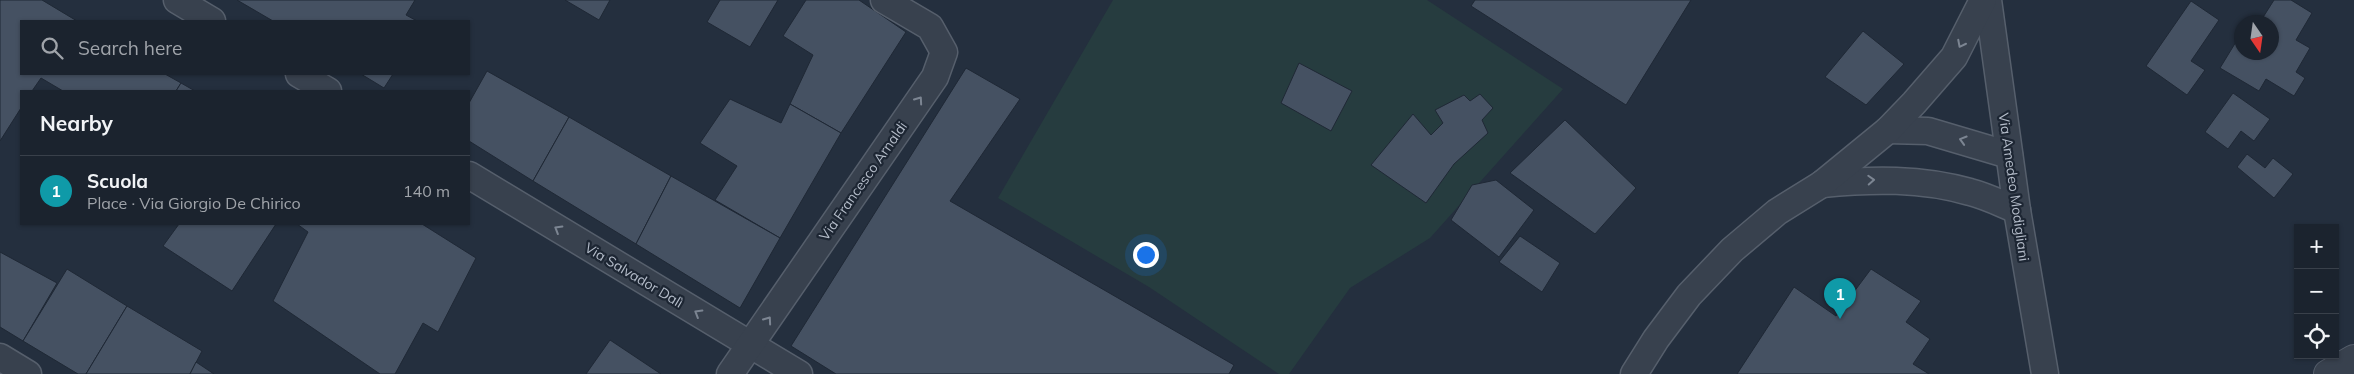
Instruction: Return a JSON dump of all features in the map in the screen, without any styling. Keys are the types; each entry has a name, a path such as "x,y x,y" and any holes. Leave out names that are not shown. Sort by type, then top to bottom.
{"street":[{"path":"176,0 210,20"},
{"name":"Via Francesco Arnaldi","path":"730,374 935,77 944,52 930,27 884,0"},
{"path":"1634,374 1656,338 1689,295 1732,250 1777,212 1822,184 1888,130 1954,57 1983,0"},
{"name":"Via Amedeo Modigliani","path":"1988,0 2016,210 2045,374"},
{"path":"301,75 326,90"},
{"path":"1888,130 1928,131 2009,155"},
{"name":"Via Salvador Dalì","path":"470,177 800,374"},
{"path":"1822,184 1886,179 1934,184 1971,192 2016,210"},
{"path":"0,357 28,374"},
{"path":"2328,374 2354,359"}],"green space":[{"path":"1113,0 1427,0 1563,89 1430,238 1350,288 1289,374 1279,374 1149,287 998,198"}],"building":[{"path":"0,0 42,0 75,20 20,20 20,75 167,75 181,83 177,90 61,90 41,78 33,90 20,90 20,110 0,141"},
{"path":"237,0 415,0 406,15 415,20 271,20"},
{"path":"565,0 610,0 599,20"},
{"path":"720,0 778,0 750,47 707,22"},
{"path":"806,0 859,0 906,32 841,133 790,104 813,55 783,36"},
{"path":"1475,0 1691,0 1626,105 1471,6"},
{"path":"2274,0 2291,0 2312,13 2296,40 2310,48 2296,72 2305,78 2294,96 2266,79 2259,91 2220,68 2234,45 2234,60 2279,60 2279,15 2264,15"},
{"path":"2191,1 2219,20 2191,61 2205,70 2187,95 2146,66"},
{"path":"1863,31 1904,64 1866,105 1825,77"},
{"path":"1299,63 1352,91 1331,131 1281,103"},
{"path":"966,68 1020,99 950,201 1234,365 1229,374 836,374 791,346"},
{"path":"487,71 569,117 533,181 470,142 470,101"},
{"path":"363,75 392,75 384,88"},
{"path":"181,83 193,90 177,90"},
{"path":"2233,93 2270,119 2254,141 2241,131 2228,149 2205,132"},
{"path":"1480,94 1493,108 1482,120 1488,133 1454,164 1426,203 1371,165 1413,114 1431,135 1443,123 1435,110 1464,95 1470,101"},
{"path":"730,99 781,123 790,104 841,133 780,238 715,200 737,166 700,143"},
{"path":"569,117 671,176 636,244 533,181"},
{"path":"1565,120 1636,188 1595,234 1510,173"},
{"path":"2247,154 2265,168 2273,158 2293,174 2274,198 2237,167"},
{"path":"671,176 780,238 740,308 636,244"},
{"path":"1496,180 1534,210 1499,257 1451,220 1472,185"},
{"path":"178,225 275,225 232,291 163,246"},
{"path":"298,225 424,225 476,258 438,332 423,323 395,374 380,374 273,301 308,232"},
{"path":"1520,236 1560,263 1542,292 1499,262"},
{"path":"0,252 57,283 23,341 0,327"},
{"path":"67,269 127,306 86,374 78,374 23,341"},
{"path":"1871,269 1921,301 1906,322 1930,339 1913,364 1929,374 1737,374 1794,287 1836,316"},
{"path":"127,306 202,351 190,374 86,374"},
{"path":"610,340 661,374 586,374"},
{"path":"196,362 214,374 190,374"}],"place":[{"name":"Scuola","path":"1840,319"}]}
